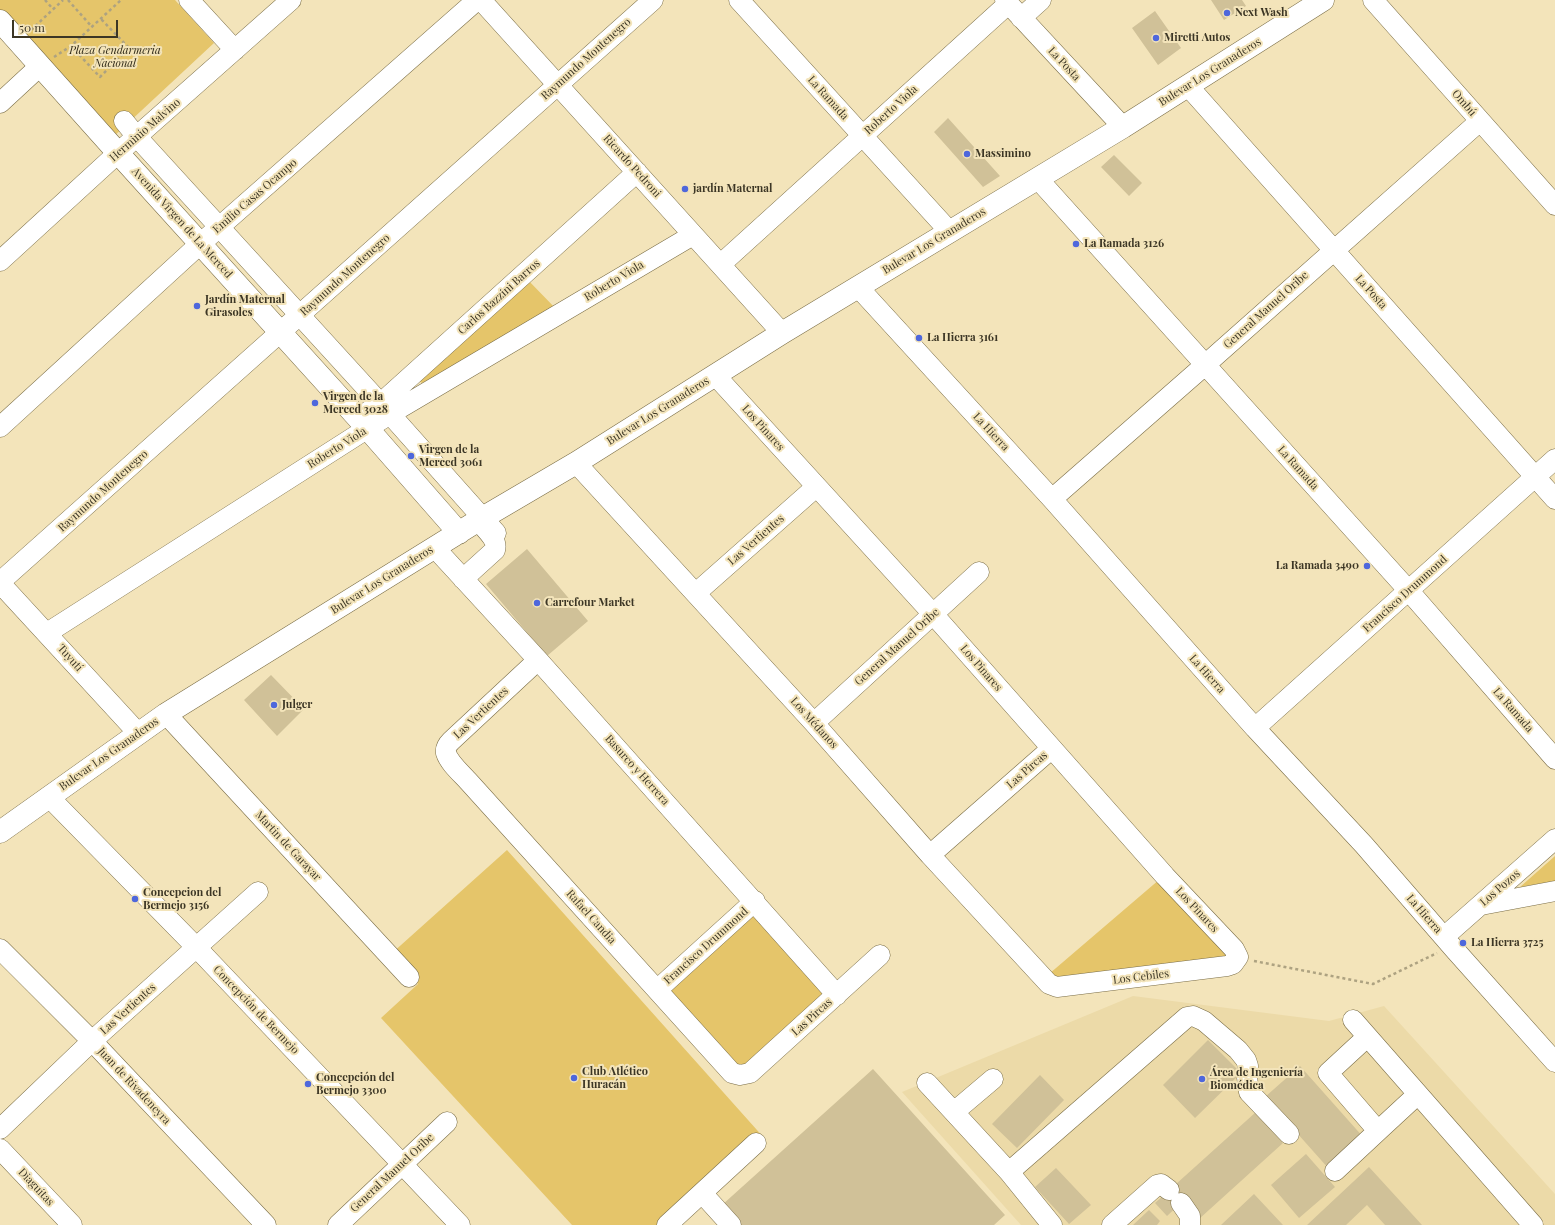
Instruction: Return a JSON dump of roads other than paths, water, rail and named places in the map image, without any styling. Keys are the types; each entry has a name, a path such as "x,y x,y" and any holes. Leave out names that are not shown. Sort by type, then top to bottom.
{"main road":[{"name":"Bulevar Los Granaderos","path":"0,832 166,714 459,533 486,524 576,463 782,333 1123,128 1323,0"},
{"name":"Avenida Virgen de La Merced","path":"0,21 363,423 459,533"}],"street":[{"path":"189,0 235,50"},
{"name":"Herminio Malvino","path":"0,261 118,153 291,0"},
{"name":"Emilio Casas Ocampo","path":"0,427 200,244 477,0"},
{"name":"Ricardo Pedroni","path":"481,0 782,333"},
{"name":"Raymundo Montenegro","path":"0,583 653,0"},
{"name":"La Ramada","path":"740,0 950,232"},
{"name":"Roberto Viola","path":"721,264 862,136 1011,7 1041,0"},
{"name":"Ombú","path":"1373,0 1555,205"},
{"name":"La Posta","path":"1011,7 1123,128"},
{"path":"0,103 40,66"},
{"name":"La Posta","path":"1188,86 1555,499"},
{"path":"124,121 219,228 385,409 486,524 497,546 495,550 463,579"},
{"name":"General Manuel Oribe","path":"1052,499 1480,121"},
{"name":"Carlos Bazzini Barros","path":"363,423 385,409 637,172"},
{"name":"La Ramada","path":"1038,179 1409,591 1555,759"},
{"name":"Roberto Viola","path":"385,409 693,235"},
{"name":"La Hierra","path":"858,287 1052,499 1256,728 1364,845 1555,1062"},
{"name":"Los Pinares","path":"715,375 933,614 1165,876 1234,949 1236,961"},
{"name":"Roberto Viola","path":"47,633 363,423"},
{"name":"Francisco Drummond","path":"1256,728 1555,459"},
{"name":"Los Médanos","path":"576,463 696,593 814,723 930,855 1049,984"},
{"name":"Las Vertientes","path":"696,593 816,487"},
{"name":"Basurco y Herrera","path":"435,548 538,660 837,994"},
{"name":"General Manuel Oribe","path":"814,723 979,572"},
{"name":"Tuyutí","path":"0,583 138,733"},
{"name":"Las Vertientes","path":"446,752 446,747 451,740 538,660"},
{"name":"Martin de Garayar","path":"166,714 409,977"},
{"name":"Las Pircas","path":"930,855 1051,748"},
{"name":"Rafael Candia","path":"446,752 450,761 732,1073 740,1075"},
{"name":"Concepción de Bermejo","path":"49,797 196,947 460,1225"},
{"name":"Los Pozos","path":"1450,944 1480,905 1555,839"},
{"path":"1480,905 1555,891"},
{"name":"Las Vertientes","path":"0,1129 92,1042 258,892"},
{"name":"Francisco Drummond","path":"657,990 755,901"},
{"name":"Juan de Rivadeneyra","path":"0,949 92,1042 266,1225"},
{"name":"Las Pircas","path":"740,1075 750,1072 880,955"},
{"name":"Los Cebiles","path":"1049,984 1057,987 1227,966 1236,961"},
{"path":"1009,1172 1187,1017 1193,1016 1204,1021 1238,1050 1246,1060 1248,1066 1247,1077 1250,1092 1289,1134"},
{"path":"1353,1020 1533,1225"},
{"path":"1367,1037 1328,1073 1378,1131"},
{"path":"954,1112 993,1079"},
{"path":"927,1083 1009,1172 1052,1225"},
{"path":"1335,1171 1418,1094"},
{"name":"General Manuel Oribe","path":"338,1225 447,1122"},
{"path":"667,1225 756,1143"},
{"name":"Diaguitas","path":"0,1149 72,1225"},
{"path":"1112,1225 1157,1185 1161,1184 1175,1197 1190,1216 1190,1225"},
{"path":"702,1193 731,1225"}],"place":[{"name":"Next Wash","path":"1227,13"},
{"name":"Miretti Autos","path":"1156,38"},
{"name":"Massimino","path":"967,154"},
{"name":"jardín Maternal","path":"685,189"},
{"name":"La Ramada 3126","path":"1076,244"},
{"name":"Jardín Maternal Girasoles","path":"197,306"},
{"name":"La Hierra 3161","path":"919,338"},
{"name":"Virgen de la Merced 3028","path":"315,403"},
{"name":"Virgen de la Merced 3061","path":"411,456"},
{"name":"La Ramada 3490","path":"1367,566"},
{"name":"Carrefour Market","path":"537,603"},
{"name":"Julger","path":"274,705"},
{"name":"Concepcion del Bermejo 3156","path":"135,899"},
{"name":"La Hierra 3725","path":"1463,943"},
{"name":"Club Atlético Huracán","path":"574,1078"},
{"name":"Área de Ingeniería Biomédica","path":"1202,1079"},
{"name":"Concepción del Bermejo 3300","path":"308,1084"}],"park label":[{"name":"Plaza Gendarmeria Nacional","path":"115,57"}]}
